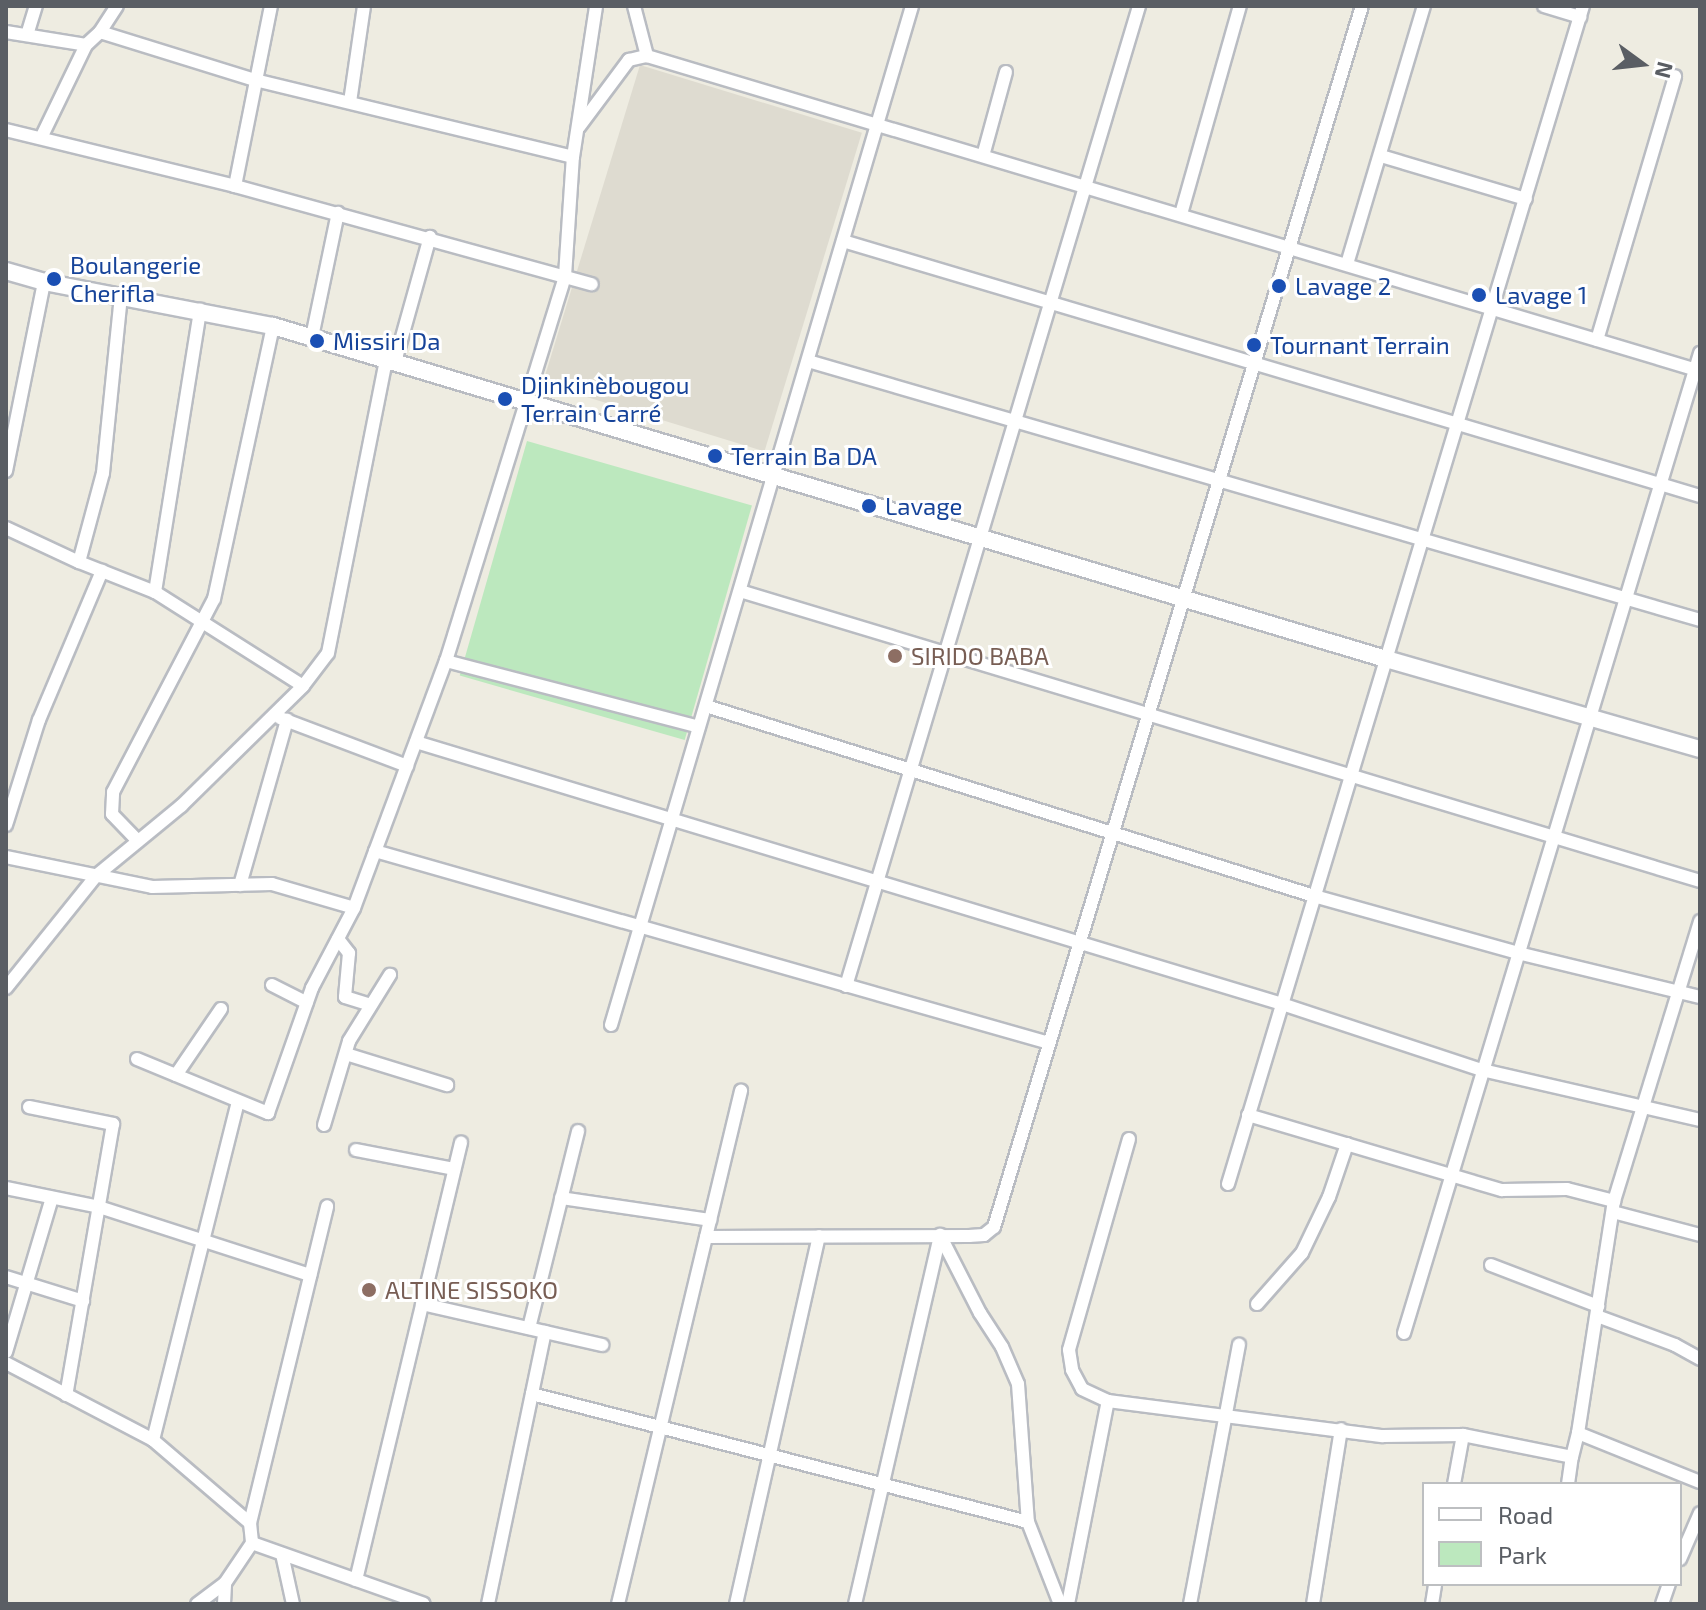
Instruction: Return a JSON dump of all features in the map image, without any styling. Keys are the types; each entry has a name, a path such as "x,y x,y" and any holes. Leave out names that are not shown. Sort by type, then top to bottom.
{"street":[{"path":"27,35 36,6"},
{"path":"41,138 86,45 100,32 117,6"},
{"path":"235,186 271,6"},
{"path":"350,102 364,6"},
{"path":"137,1059 268,1113 307,1003 354,908 446,661 565,276 576,130 596,6"},
{"path":"634,6 647,56"},
{"path":"611,1025 912,6"},
{"path":"846,986 1139,6"},
{"path":"1181,214 1240,6"},
{"path":"706,1237 984,1235 994,1227 1362,6"},
{"path":"1347,264 1424,6"},
{"path":"1228,1184 1582,11 1544,6"},
{"path":"6,32 86,45"},
{"path":"100,32 255,80 573,157"},
{"path":"576,130 629,60 647,56 1698,370"},
{"path":"983,156 1006,72"},
{"path":"1597,340 1675,76"},
{"path":"6,130 430,237 592,284"},
{"path":"1381,156 1526,199"},
{"path":"312,337 338,213"},
{"path":"6,988 97,875 181,806 303,686 328,653 391,361 430,237"},
{"path":"843,241 1700,496"},
{"path":"6,271 44,282 200,310 312,337 1183,599 1700,749"},
{"path":"6,471 44,282"},
{"path":"79,562 103,473 121,295"},
{"path":"155,592 200,310"},
{"path":"137,840 112,814 113,792 214,599 273,326"},
{"path":"1404,1333 1660,484 1698,370 1700,353"},
{"path":"808,361 1220,478 1700,620"},
{"path":"6,528 79,562 155,592 303,686"},
{"path":"6,825 39,720 102,571"},
{"path":"740,591 1700,881"},
{"path":"446,661 699,727"},
{"path":"706,706 1314,896 1518,953 1700,997"},
{"path":"273,715 407,766"},
{"path":"240,885 287,720"},
{"path":"416,742 1282,1004 1482,1070 1700,1120"},
{"path":"375,851 1049,1043"},
{"path":"6,857 152,887 272,884 354,908"},
{"path":"1568,1482 1614,1206 1700,921"},
{"path":"338,939 349,953 345,997 371,1005"},
{"path":"324,1125 346,1054 390,975"},
{"path":"272,985 307,1003"},
{"path":"176,1075 221,1009"},
{"path":"346,1054 447,1085"},
{"path":"618,1604 741,1091"},
{"path":"153,1440 238,1102"},
{"path":"29,1107 113,1124 66,1395"},
{"path":"1248,1115 1502,1190 1567,1189 1700,1235"},
{"path":"529,1328 578,1131"},
{"path":"1129,1139 1069,1350 1072,1370 1082,1389 1108,1401 1383,1436 1463,1435 1572,1457"},
{"path":"356,1580 461,1142"},
{"path":"1257,1304 1302,1253 1329,1197 1347,1144"},
{"path":"356,1150 454,1169"},
{"path":"6,1188 99,1207 310,1275"},
{"path":"6,1352 52,1198"},
{"path":"561,1198 710,1220"},
{"path":"197,1604 225,1583 252,1543 250,1523 327,1206"},
{"path":"856,1604 940,1235"},
{"path":"940,1235 980,1313 1002,1347 1018,1384 1028,1522 1060,1604"},
{"path":"736,1604 819,1236"},
{"path":"1491,1265 1675,1345 1700,1359"},
{"path":"6,1277 83,1301"},
{"path":"422,1304 602,1345"},
{"path":"488,1604 545,1332"},
{"path":"1190,1604 1239,1345"},
{"path":"6,1363 153,1440 250,1523"},
{"path":"532,1394 1028,1522"},
{"path":"1068,1604 1108,1401"},
{"path":"1313,1604 1341,1429"},
{"path":"1578,1433 1700,1482"},
{"path":"1454,1482 1463,1435"},
{"path":"1682,1554 1700,1513"},
{"path":"252,1543 424,1604"},
{"path":"282,1554 293,1604"},
{"path":"224,1604 225,1583"}],"shaded area":[{"path":"640,65 862,133 765,451 543,383"}],"green space":[{"path":"527,441 752,505 685,740 460,676"}],"place":[{"name":"Boulangerie Cherifla","path":"54,279"},
{"name":"Lavage 2","path":"1279,286"},
{"name":"Lavage 1","path":"1479,295"},
{"name":"Missiri Da","path":"317,341"},
{"name":"Tournant Terrain","path":"1254,345"},
{"name":"Djinkinèbougou Terrain Carré","path":"505,399"},
{"name":"Terrain Ba DA","path":"715,456"},
{"name":"Lavage","path":"869,506"},
{"name":"SIRIDO BABA","path":"895,656"},
{"name":"ALTINE SISSOKO","path":"369,1290"}]}
